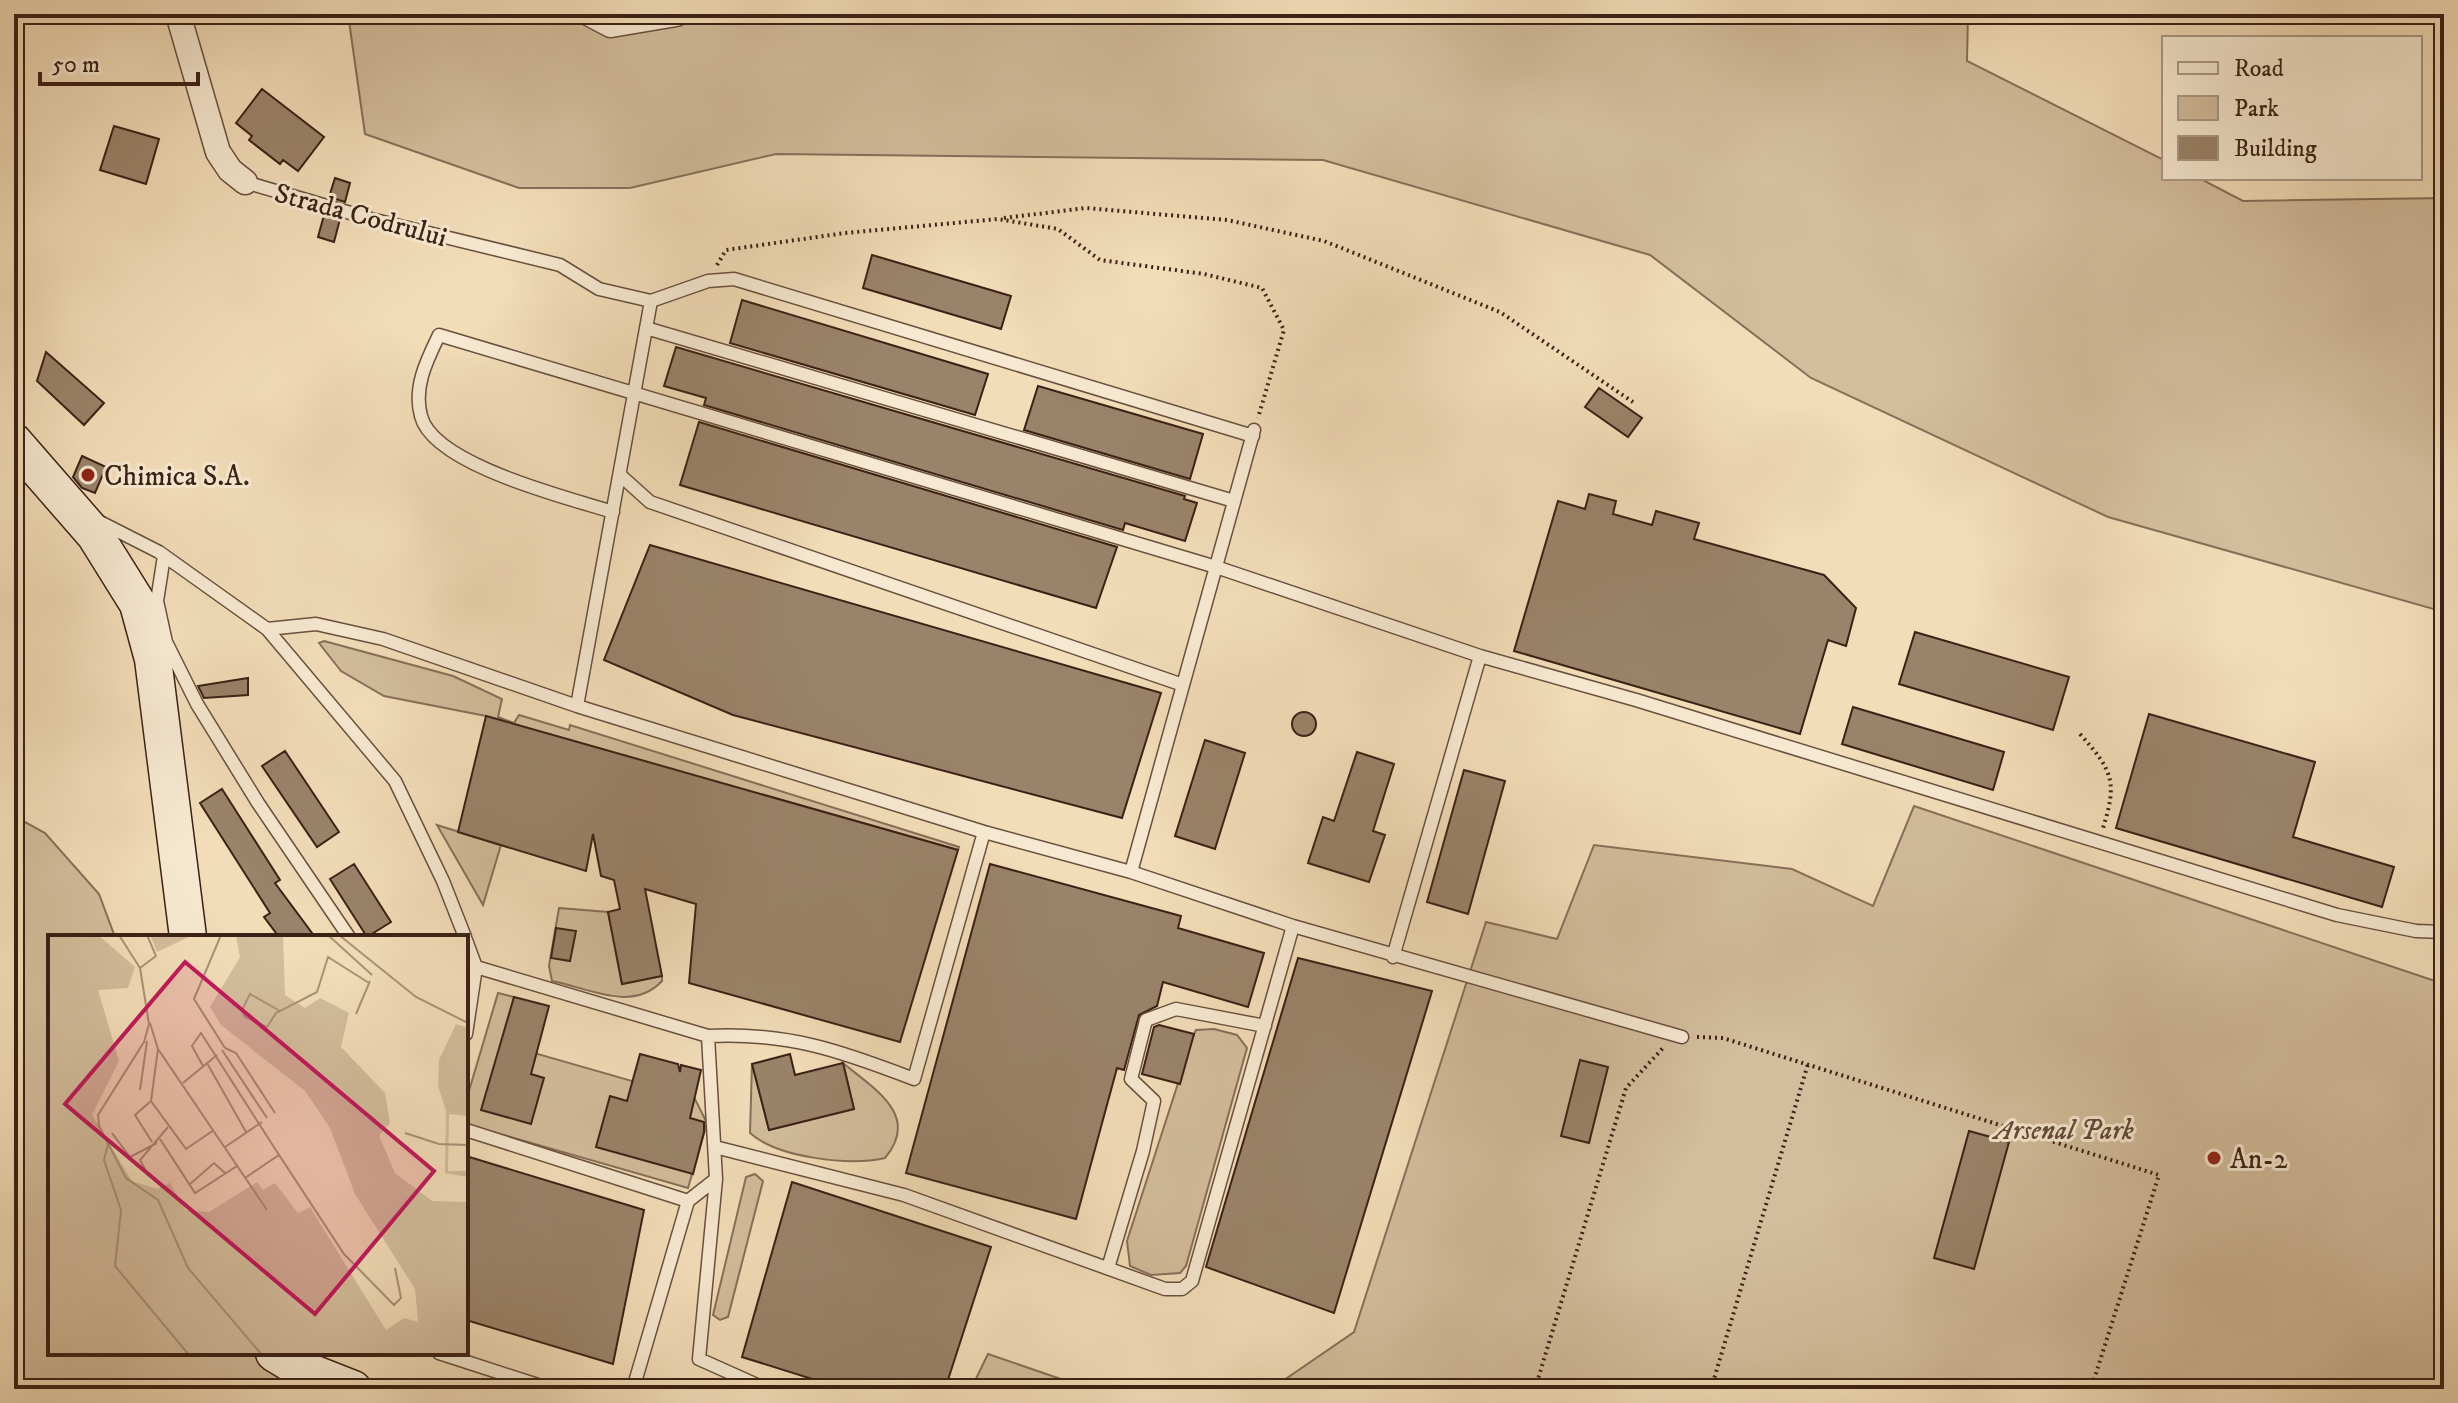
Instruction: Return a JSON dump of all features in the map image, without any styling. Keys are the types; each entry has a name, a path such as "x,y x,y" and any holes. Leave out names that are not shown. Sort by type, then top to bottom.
{"street":[{"name":"Strada Codrului","path":"178,14 218,152 230,170 245,182"},
{"path":"590,14 611,25 676,14"},
{"path":"14,442 95,535 138,604 153,659 188,935"},
{"path":"277,1355 297,1367 353,1389"}],"lane":[{"name":"Strada Codrului","path":"245,182 371,219 560,265 599,289 651,301"},
{"path":"577,706 651,301 708,281 734,279 1253,433 1131,872"},
{"path":"646,328 1234,501"},
{"path":"613,512 508,478 446,451 421,418 421,371 439,335 1216,567 1480,656 2337,915 2416,931 2444,932"},
{"path":"620,475 650,502 1183,685"},
{"path":"74,509 164,556 267,629 395,781 443,881 464,935"},
{"path":"164,556 157,601 166,642 197,704 348,935"},
{"path":"267,629 316,624 383,639 577,706 984,832 1131,872 1393,957 1682,1037"},
{"path":"1393,957 1480,656"},
{"path":"476,967 708,1036 747,1034 831,1047 914,1079 984,832"},
{"path":"715,1147 904,1195 1165,1289 1182,1289 1192,1281 1293,926"},
{"path":"468,946 476,967 468,1021"},
{"path":"1108,1268 1143,1151 1154,1101 1131,1079 1146,1020 1176,1009 1265,1026"},
{"path":"708,1036 716,1179 699,1359 766,1389"},
{"path":"468,1131 688,1201"},
{"path":"633,1389 688,1201 716,1179"},
{"path":"445,1355 550,1389"}],"path":[{"path":"708,281 726,250 845,233 1086,208 1227,220 1324,241 1500,312 1633,402"},
{"path":"998,219 1058,229 1100,260 1204,274 1262,288 1284,330 1253,433"},
{"path":"2080,734 2105,762 2113,782 2098,842"},
{"path":"1535,1389 1626,1088 1656,1052 1682,1037 1723,1038 2159,1175 2091,1389"},
{"path":"1711,1389 1808,1064"}],"green space":[{"path":"348,14 1968,14 1967,61 2162,159 2162,180 2203,180 2243,201 2444,198 2444,612 2108,517 1811,378 1650,255 1323,160 776,154 630,188 519,188 365,134"},
{"path":"324,641 453,676 502,699 498,717 514,723 519,715 569,730 570,725 959,847 958,850 486,716 384,696 341,671 319,643"},
{"name":"Arsenal Park","path":"1914,806 2444,984 2444,1389 1271,1389 1354,1332 1486,922 1557,939 1594,845 1792,869 1873,906"},
{"path":"14,816 45,833 99,894 114,935 48,935 48,1355 253,1355 332,1389 14,1389"},
{"path":"437,825 501,845 483,905"},
{"path":"559,908 608,912 622,984 662,976 662,981 650,990 624,997 552,981 549,966"},
{"path":"498,993 514,997 503,1044 695,1099 707,1123 688,1188 469,1125 468,1094"},
{"path":"1214,1029 1237,1035 1247,1048 1186,1266 1180,1273 1151,1275 1130,1266 1127,1241 1194,1034 1196,1030"},
{"path":"843,1063 879,1093 896,1116 898,1129 895,1143 885,1158 853,1161 814,1158 778,1149 750,1133 752,1064 769,1130 854,1109"},
{"path":"755,1174 763,1181 728,1317 720,1320 713,1315 746,1177"},
{"path":"988,1354 1090,1389 971,1389"}],"building":[{"path":"262,89 324,137 298,171 283,160 280,164 249,140 252,136 236,123"},
{"path":"114,126 159,139 146,184 100,170"},
{"path":"335,178 350,183 345,202 329,197"},
{"path":"324,215 340,219 334,242 318,237"},
{"path":"872,255 1011,296 1001,329 863,288"},
{"path":"742,300 988,374 975,415 730,343"},
{"path":"676,347 1185,496 1184,499 1197,503 1185,541 1125,523 1123,530 704,405 706,398 664,386"},
{"path":"46,352 104,403 84,425 37,381"},
{"path":"1038,386 1203,434 1190,479 1024,430"},
{"path":"1599,388 1642,418 1628,437 1585,407"},
{"path":"699,422 1117,547 1096,608 680,485"},
{"name":"Chimica S.A.","path":"82,456 106,467 95,493 82,488 73,477"},
{"path":"1589,494 1616,501 1613,514 1652,525 1656,511 1699,523 1694,539 1824,575 1856,608 1846,646 1828,640 1800,734 1514,651 1558,501 1585,509"},
{"path":"650,545 1161,693 1122,818 733,715 604,660"},
{"path":"1915,632 2069,677 2053,730 1899,684"},
{"path":"248,678 248,695 204,698 198,686"},
{"path":"1853,707 2004,752 1993,790 1842,744"},
{"path":"1304,712 1315,719 1316,724 1309,735 1304,736 1293,729 1292,724 1299,713"},
{"path":"2149,714 2315,762 2293,837 2394,867 2382,907 2116,828"},
{"path":"486,716 958,850 900,1042 689,983 696,904 645,889 662,976 622,984 608,912 620,909 614,880 601,876 593,834 586,871 458,832"},
{"path":"1205,740 1245,753 1215,849 1175,836"},
{"path":"285,751 339,832 317,847 262,766"},
{"path":"1357,752 1394,764 1373,831 1385,835 1369,882 1308,863 1323,817 1334,821"},
{"path":"1464,770 1505,781 1468,914 1427,902"},
{"path":"222,789 280,880 275,883 314,935 278,935 264,917 270,913 200,803"},
{"path":"354,864 391,922 366,935 330,879"},
{"path":"990,864 1181,916 1178,928 1264,953 1248,1007 1163,982 1157,1006 1139,1015 1124,1070 1117,1068 1076,1219 906,1173"},
{"path":"556,928 576,931 570,961 551,958"},
{"path":"1298,958 1432,991 1334,1313 1206,1267"},
{"path":"514,997 549,1006 531,1074 544,1078 531,1124 481,1110"},
{"path":"1159,1025 1194,1034 1180,1084 1142,1074 1154,1027"},
{"path":"640,1054 678,1064 680,1072 681,1065 701,1070 690,1118 704,1122 704,1132 693,1174 596,1147 610,1096 627,1101"},
{"path":"790,1054 795,1075 843,1063 854,1109 769,1130 752,1064"},
{"path":"1580,1060 1608,1067 1589,1143 1561,1136"},
{"path":"1969,1131 2009,1142 1974,1269 1934,1258"},
{"path":"468,1157 644,1210 613,1364 468,1321"},
{"path":"792,1182 991,1247 945,1389 844,1389 742,1357"}],"place":[{"name":"Chimica S.A.","path":"88,475"},
{"name":"An-2","path":"2214,1158"}]}
